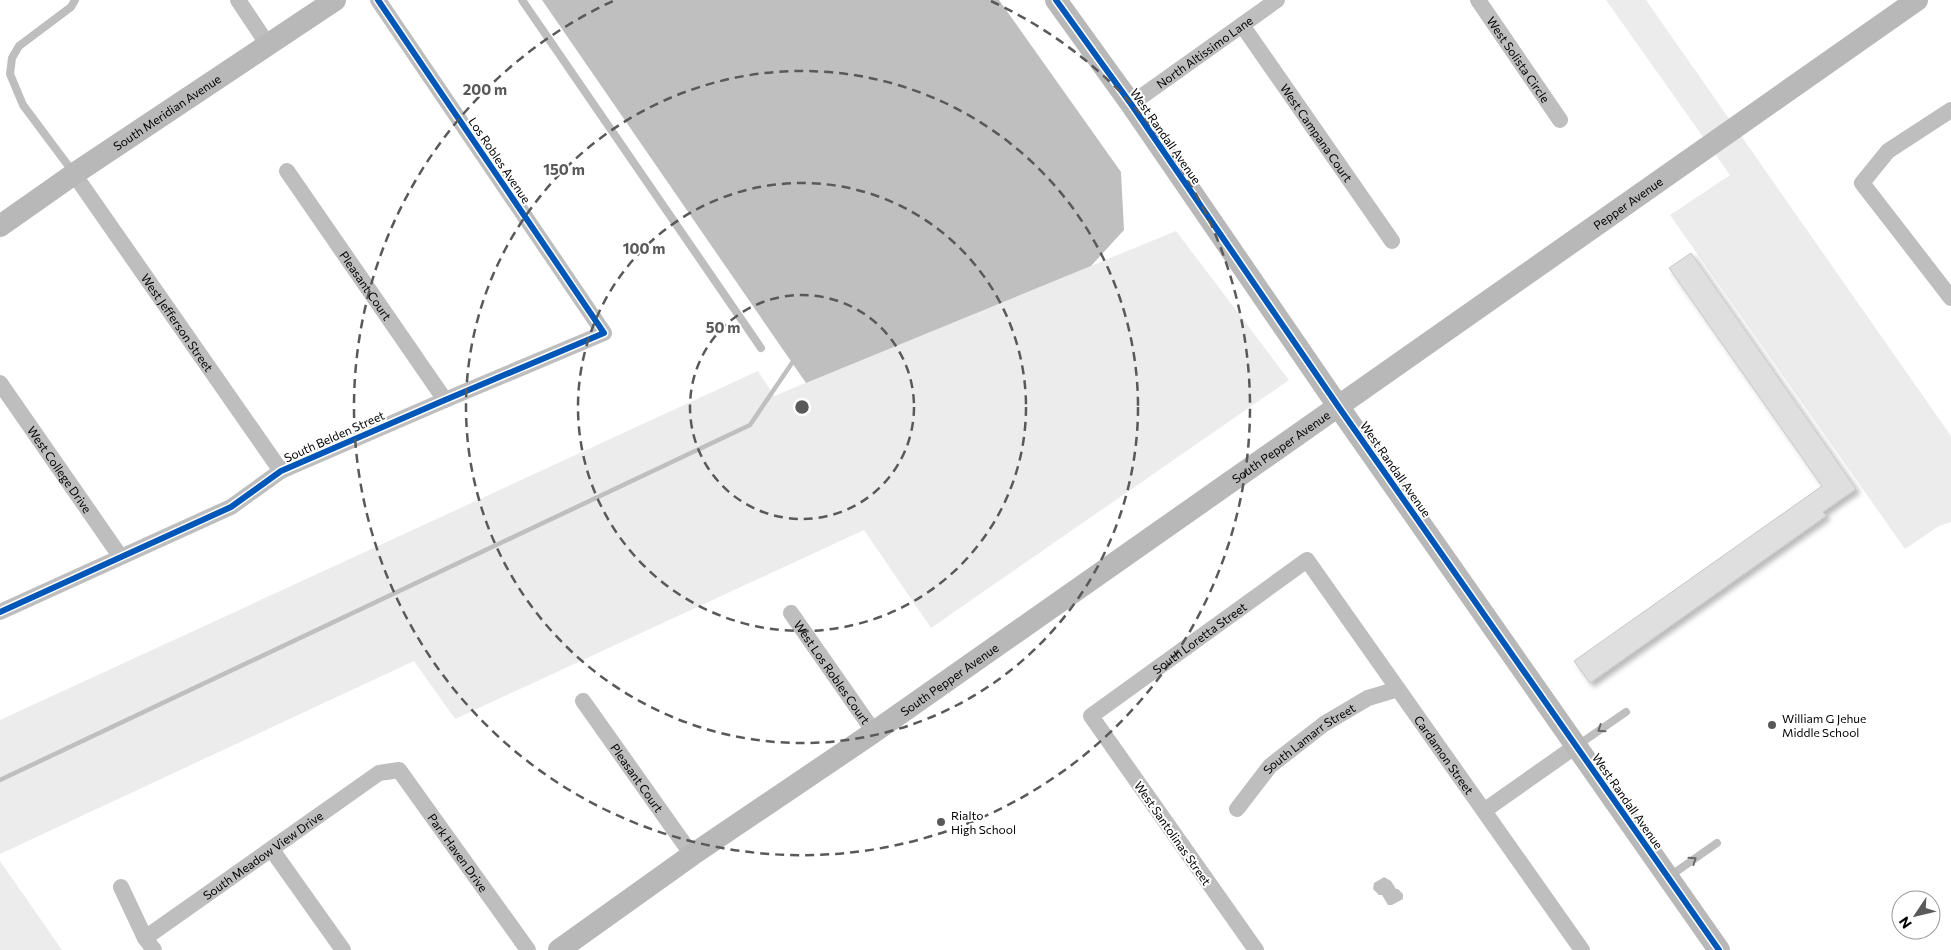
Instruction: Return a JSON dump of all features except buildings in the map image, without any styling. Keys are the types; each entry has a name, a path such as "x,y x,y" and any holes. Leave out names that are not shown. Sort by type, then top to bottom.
{"main road":[{"name":"South Meridian Avenue","path":"0,226 74,174 335,0"},
{"name":"West Randall Avenue","path":"1056,0 1131,104 1338,406 1719,950"},
{"name":"Pepper Avenue","path":"1338,406 1917,0"},
{"name":"South Pepper Avenue","path":"559,950 692,855 874,732 1338,406"}],"street":[{"path":"238,0 268,45"},
{"name":"Los Robles Avenue","path":"378,0 604,333"},
{"name":"North Altissimo Lane","path":"1131,104 1277,0"},
{"name":"West Solista Circle","path":"1478,0 1560,120"},
{"name":"West Campana Court","path":"1242,24 1392,240"},
{"path":"1951,110 1888,151 1862,183 1951,298"},
{"name":"Pleasant Court","path":"287,171 444,400"},
{"name":"West Jefferson Street","path":"74,174 281,472"},
{"name":"South Belden Street","path":"0,612 231,507 281,472 444,400 604,333"},
{"name":"West College Drive","path":"0,382 120,556"},
{"name":"Cardamon Street","path":"1307,560 1582,950"},
{"name":"South Loretta Street","path":"1091,716 1307,560"},
{"name":"West Los Robles Court","path":"791,612 874,732"},
{"name":"South Lamarr Street","path":"1237,809 1270,766 1324,724 1368,698 1398,689"},
{"name":"Pleasant Court","path":"583,701 692,855"},
{"name":"West Santolinas Street","path":"1091,716 1256,950"},
{"path":"1485,810 1576,746"},
{"name":"Park Haven Drive","path":"379,773 399,770 528,950"},
{"name":"South Meadow View Drive","path":"150,944 272,850 379,773"},
{"path":"272,850 343,950"},
{"path":"121,887 150,944"}],"lane":[{"path":"74,0 71,7 19,46 12,58 10,74 23,105 74,174"},
{"path":"522,0 762,348"},
{"path":"1576,746 1626,712"},
{"path":"1668,877 1717,843"}],"shaded area":[{"path":"542,0 999,0 1121,172 1124,230 1091,266 806,383"},
{"path":"1606,0 1646,0 1951,436 1951,522 1939,526 1905,549 1670,215 1730,175"},
{"path":"1176,231 1289,380 931,628 864,530 455,719 414,661 0,854 0,720 758,371 774,396"},
{"path":"0,861 62,950 0,950"},
{"path":"1384,877 1391,881 1396,889 1403,894 1403,899 1392,905 1388,905 1382,895 1379,895 1373,889 1374,883"}],"waterway":[{"path":"0,780 750,425 792,363"}],"cycle path":[{"path":"0,612 231,507 281,471 604,333 378,0"},
{"path":"1056,0 1131,104 1338,406 1719,950"}],"place":[{"name":"William G Jehue Middle School","path":"1772,725"},
{"name":"Rialto High School","path":"941,822"}]}
